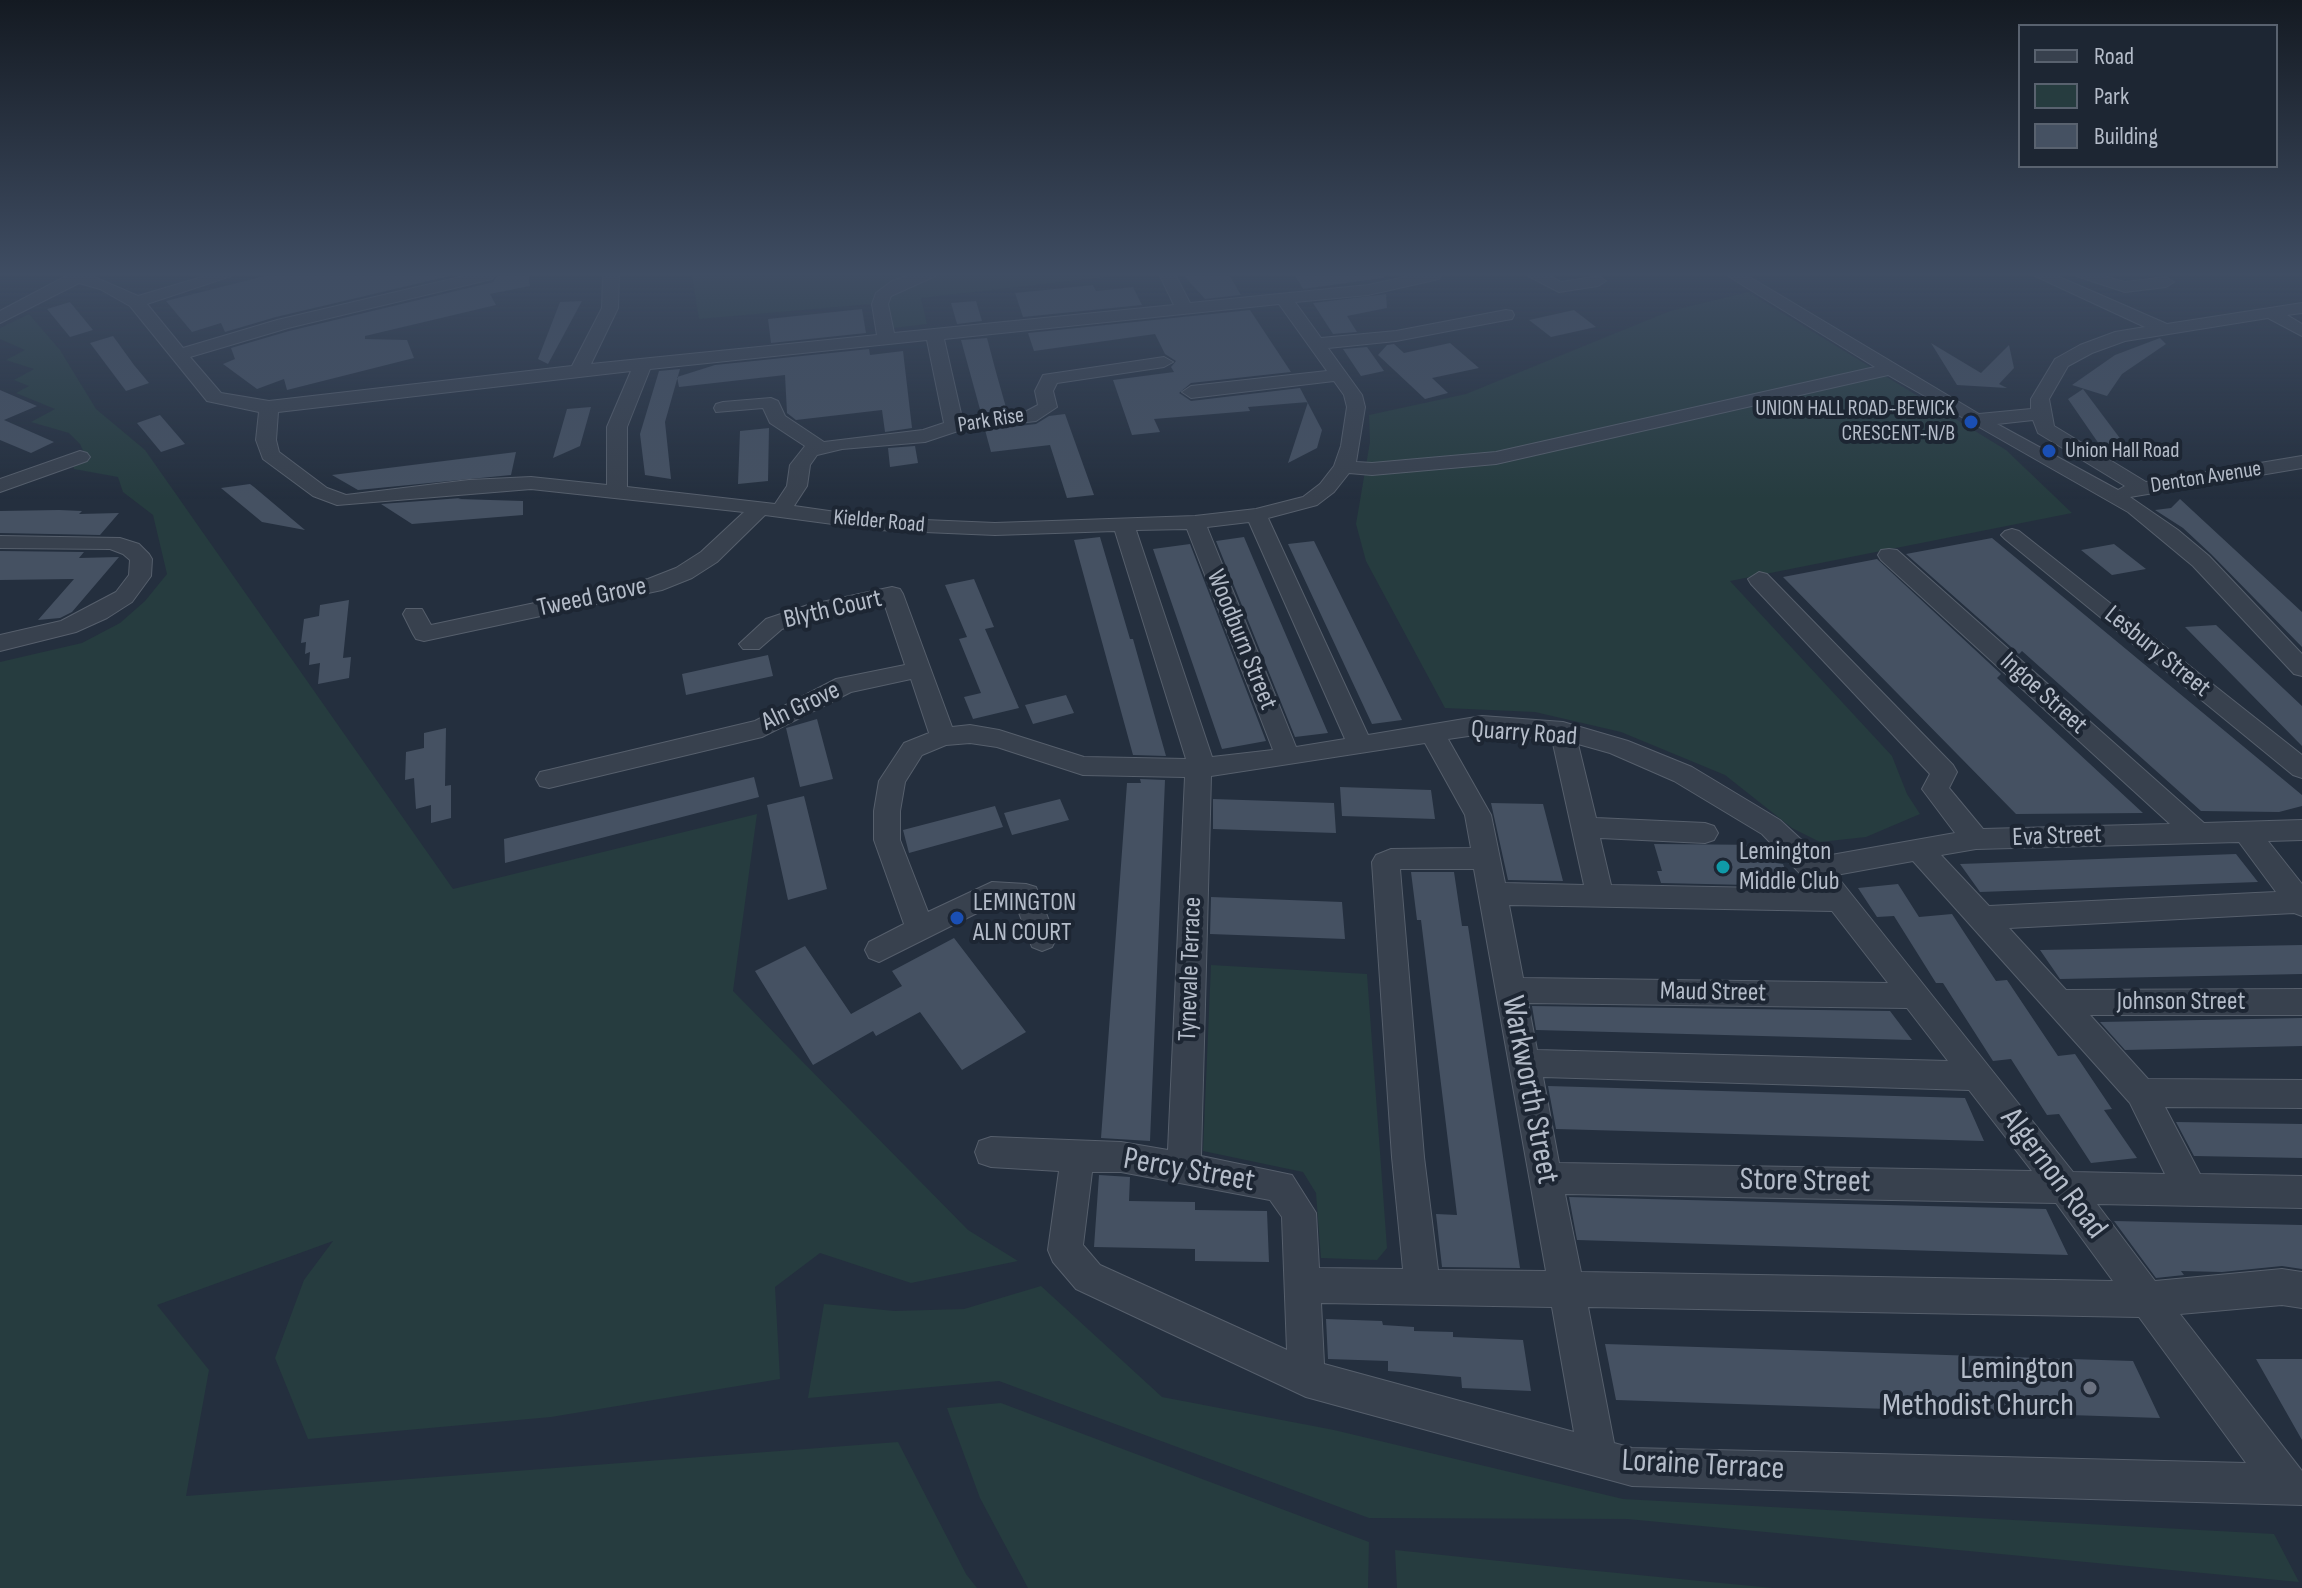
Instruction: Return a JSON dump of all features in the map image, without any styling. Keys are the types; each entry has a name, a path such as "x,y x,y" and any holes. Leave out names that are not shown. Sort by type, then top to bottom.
{"street":[{"path":"174,350 214,397 238,404 269,407 778,350"},
{"path":"178,355 195,350"},
{"path":"579,371 589,350"},
{"path":"938,350 954,426"},
{"name":"Kielder Road","path":"269,407 266,440 270,455 320,492 344,501 531,483 878,524 966,528 1195,522 1256,515 1310,501 1327,488 1344,467 1351,446 1356,407 1353,395 1321,350"},
{"path":"1859,350 1976,420 2111,494 2171,534 2201,561 2302,668"},
{"path":"2084,350 2061,363 2040,399 2040,414 2045,429 2144,489"},
{"name":"Park Rise","path":"821,448 842,443 925,436 954,426 1029,417 1048,407 1044,391 1049,379 1164,362"},
{"path":"617,491 617,427 643,364"},
{"path":"1344,467 1372,469 1496,458 1890,369"},
{"path":"1191,392 1339,375"},
{"path":"723,408 764,402 771,405 777,419 821,448"},
{"path":"1976,420 2040,414"},
{"path":"770,510 797,486 800,465 810,451 821,448"},
{"path":"0,486 80,457"},
{"name":"Denton Avenue","path":"2111,494 2302,462"},
{"name":"Tweed Grove","path":"414,614 424,634 654,585 684,573 709,557 770,510"},
{"path":"1256,515 1360,745"},
{"name":"Woodburn Street","path":"1195,522 1288,757"},
{"name":"Tynevale Terrace","path":"1124,525 1199,755 1184,1170"},
{"name":"Lesbury Street","path":"2012,535 2302,769"},
{"path":"0,542 112,543 131,549 141,559 140,576 124,597 99,613 68,627 0,643"},
{"name":"Ingoe Street","path":"1889,555 2198,833"},
{"path":"1759,579 1944,772 1935,789 1976,839"},
{"name":"Blyth Court","path":"751,644 774,624 785,620 892,594 918,670"},
{"path":"918,670 943,737"},
{"name":"Aln Grove","path":"549,779 762,728 844,685 918,670"},
{"name":"Quarry Road","path":"1198,768 1288,757 1482,725 1563,731 1619,747 1683,774 1771,827 1815,868"},
{"path":"1563,731 1600,896"},
{"name":"Warkworth Street","path":"1431,732 1478,815 1598,1458"},
{"path":"920,929 887,840 887,811 892,781 913,749 943,737 970,734 999,739 1083,766 1198,768"},
{"path":"1585,827 1705,833"},
{"name":"Eva Street","path":"1815,868 1976,839 2302,830"},
{"path":"2246,832 2301,903"},
{"path":"1919,849 2141,1093 2191,1190"},
{"path":"1423,1287 1408,1157 1386,862 1391,859 1486,858"},
{"name":"Algernon Road","path":"1815,868 2294,1487"},
{"path":"879,950 992,893 1026,895 1042,939"},
{"path":"1493,894 1840,900"},
{"path":"1983,918 2301,903"},
{"name":"Maud Street","path":"1511,990 1915,996"},
{"name":"Johnson Street","path":"2060,1003 2302,1002"},
{"path":"1524,1063 1978,1076"},
{"path":"2141,1093 2302,1094"},
{"name":"Percy Street","path":"991,1152 1121,1157 1280,1186 1299,1213 1306,1378"},
{"name":"Loraine Terrace","path":"1077,1157 1065,1250 1088,1277 1306,1378 1598,1458 1632,1467 2294,1487"},
{"name":"Store Street","path":"1546,1178 2302,1192"},
{"path":"1302,1285 2147,1299 2282,1287 2302,1290"}],"green space":[{"path":"25,350 60,350 96,409 145,450 453,889 757,814 733,991 968,1230 1018,1261 911,1283 820,1253 775,1287 780,1379 551,1417 308,1439 275,1358 304,1280 333,1241 157,1305 209,1370 186,1496 898,1442 966,1574 977,1588 0,1588 0,662 82,643 120,623 145,601 167,574 153,515 123,492 118,477 74,469 73,466 88,461 80,444 69,433 31,422 55,409 16,393 29,386 14,380 34,369 6,360"},
{"path":"1574,350 1843,350 2006,450 2072,513 1730,581 1892,756 1907,794 1920,814 1866,837 1820,842 1792,828 1725,775 1621,732 1535,712 1445,708 1366,561 1356,524 1370,442 1369,415 1466,394"},
{"path":"1211,965 1367,974 1387,1248 1377,1260 1321,1258 1316,1193 1303,1172 1203,1151"},
{"path":"1041,1286 1162,1397 1334,1430 1623,1499 2274,1534 2299,1582 1627,1519 1369,1518 999,1381 808,1398 824,1304 894,1311 964,1309"},
{"path":"1001,1403 1369,1542 1368,1588 1028,1588 980,1498 947,1408"},
{"path":"1395,1550 1576,1569 1773,1588 1397,1588"}],"building":[{"path":"95,350 123,350 149,383 126,391"},
{"path":"232,350 411,350 414,358 287,390 284,379 257,389 223,364 235,359"},
{"path":"541,350 555,350 548,364 538,359"},
{"path":"858,350 869,350 870,355 903,351 912,428 885,432 882,410 796,420 787,413 785,375 679,387 677,377 715,365"},
{"path":"964,350 990,350 1007,411 981,413"},
{"path":"1163,350 1277,350 1291,372 1191,383 1179,393 1191,401 1300,388 1307,402 1248,407 1250,411 1154,419 1160,432 1132,435 1113,380 1174,372 1171,367 1176,361"},
{"path":"1344,350 1369,350 1384,371 1361,376"},
{"path":"1382,350 1401,350 1404,353 1458,350 1479,368 1432,378 1448,393 1425,399 1378,355"},
{"path":"1935,350 1943,350 1981,373 2004,350 2010,350 2014,368 1999,384 2007,388 1957,385"},
{"path":"2128,350 2157,350 2122,374 2107,396 2072,385 2115,355"},
{"path":"680,369 665,422 671,479 645,475 640,434 659,371"},
{"path":"2083,389 2125,445 2099,444 2068,399"},
{"path":"0,390 37,406 4,420 54,442 31,453 0,440"},
{"path":"1308,403 1322,430 1317,448 1288,463"},
{"path":"591,407 580,446 553,458 567,409"},
{"path":"1065,414 1094,495 1067,498 1050,445 991,452 985,430 1036,424 1049,416"},
{"path":"160,415 185,444 161,452 137,423"},
{"path":"769,428 768,481 738,484 740,431"},
{"path":"915,446 918,463 890,467 888,448"},
{"path":"516,452 511,475 358,490 332,475"},
{"path":"250,484 305,530 262,522 221,488"},
{"path":"461,498 458,499 523,501 523,515 412,524 381,504"},
{"path":"2180,499 2302,612 2302,647 2211,554 2183,528 2155,510 2171,508"},
{"path":"0,511 82,511 79,514 119,513 100,535 0,533"},
{"path":"1100,537 1166,756 1133,755 1074,540"},
{"path":"1244,537 1328,733 1295,737 1216,541"},
{"path":"1992,538 2302,795 2302,806 2279,812 2201,811 2022,651 2019,654 1906,554"},
{"path":"1314,541 1402,720 1372,724 1288,544"},
{"path":"1190,544 1266,741 1222,749 1153,549"},
{"path":"2114,544 2146,569 2112,575 2081,550"},
{"path":"0,551 84,552 79,558 119,557 72,612 60,618 38,620 74,579 0,580"},
{"path":"1877,559 2001,674 1997,678 2143,813 2016,814 1783,577"},
{"path":"974,579 994,627 985,629 1019,708 973,719 964,697 981,693 959,639 967,637 945,585"},
{"path":"349,600 343,658 351,657 349,678 318,684 320,663 309,665 310,652 305,654 306,642 301,643 304,619 319,616 320,605"},
{"path":"2216,625 2302,706 2302,746 2185,627"},
{"path":"768,655 773,676 686,695 682,674"},
{"path":"1066,695 1074,713 1033,724 1025,705"},
{"path":"817,719 833,779 800,787 786,728"},
{"path":"446,728 445,786 451,785 451,818 431,823 431,805 416,809 414,778 405,780 406,752 424,748 424,733"},
{"path":"754,777 759,797 505,863 504,839"},
{"path":"1140,779 1165,780 1150,1141 1101,1138 1127,783 1141,783"},
{"path":"1340,787 1431,790 1435,819 1342,816"},
{"path":"804,796 827,889 788,900 767,805"},
{"path":"1060,799 1069,820 1012,835 1004,813"},
{"path":"1213,799 1334,803 1336,833 1213,829"},
{"path":"1491,803 1543,804 1563,881 1508,880"},
{"path":"995,806 1003,827 909,853 903,830"},
{"name":"Lemington Middle Club","path":"1654,844 1769,845 1776,863 1783,864 1792,886 1661,883 1657,871 1662,871"},
{"path":"2236,854 2258,882 1980,892 1960,864"},
{"path":"1411,872 1454,872 1462,926 1468,926 1520,1268 1442,1267 1436,1214 1457,1215 1421,920 1417,920"},
{"path":"1898,884 1919,917 1952,914 1996,981 2007,980 2058,1056 2075,1054 2112,1109 2104,1110 2137,1158 2091,1163 2059,1114 2047,1115 2011,1059 1993,1061 1943,983 1936,983 1894,916 1877,917 1858,888"},
{"path":"1211,897 1342,902 1345,939 1210,934"},
{"path":"954,938 1026,1032 962,1070 920,1012 876,1036 873,1031 813,1065 755,971 805,946 851,1014 902,986 892,971"},
{"path":"2302,945 2302,974 2060,979 2040,950"},
{"path":"1532,1006 1890,1011 1912,1040 1536,1030"},
{"path":"2302,1018 2302,1046 2125,1050 2100,1022"},
{"path":"1548,1086 1965,1098 1984,1141 1556,1129"},
{"path":"2176,1122 2302,1124 2302,1158 2194,1156"},
{"path":"1099,1175 1130,1177 1129,1201 1195,1202 1195,1210 1267,1211 1269,1262 1195,1261 1195,1249 1094,1247"},
{"path":"1569,1197 2046,1209 2068,1255 1577,1240"},
{"path":"2114,1221 2302,1225 2302,1269 2282,1266 2222,1272 2181,1271 2184,1275 2156,1278"},
{"path":"1326,1319 1382,1321 1383,1325 1414,1327 1414,1331 1453,1332 1453,1337 1523,1340 1531,1391 1462,1388 1461,1377 1388,1371 1388,1361 1328,1359"},
{"path":"1605,1344 2133,1361 2160,1418 1616,1400"},
{"path":"2256,1359 2302,1359 2302,1440"}],"place":[{"name":"UNION HALL ROAD-BEWICK CRESCENT-N/B","path":"1971,422"},
{"name":"Union Hall Road","path":"2049,451"},
{"name":"Lemington Middle Club","path":"1723,867"},
{"name":"LEMINGTON ALN COURT","path":"957,918"},
{"name":"Lemington Methodist Church","path":"2090,1388"}]}
